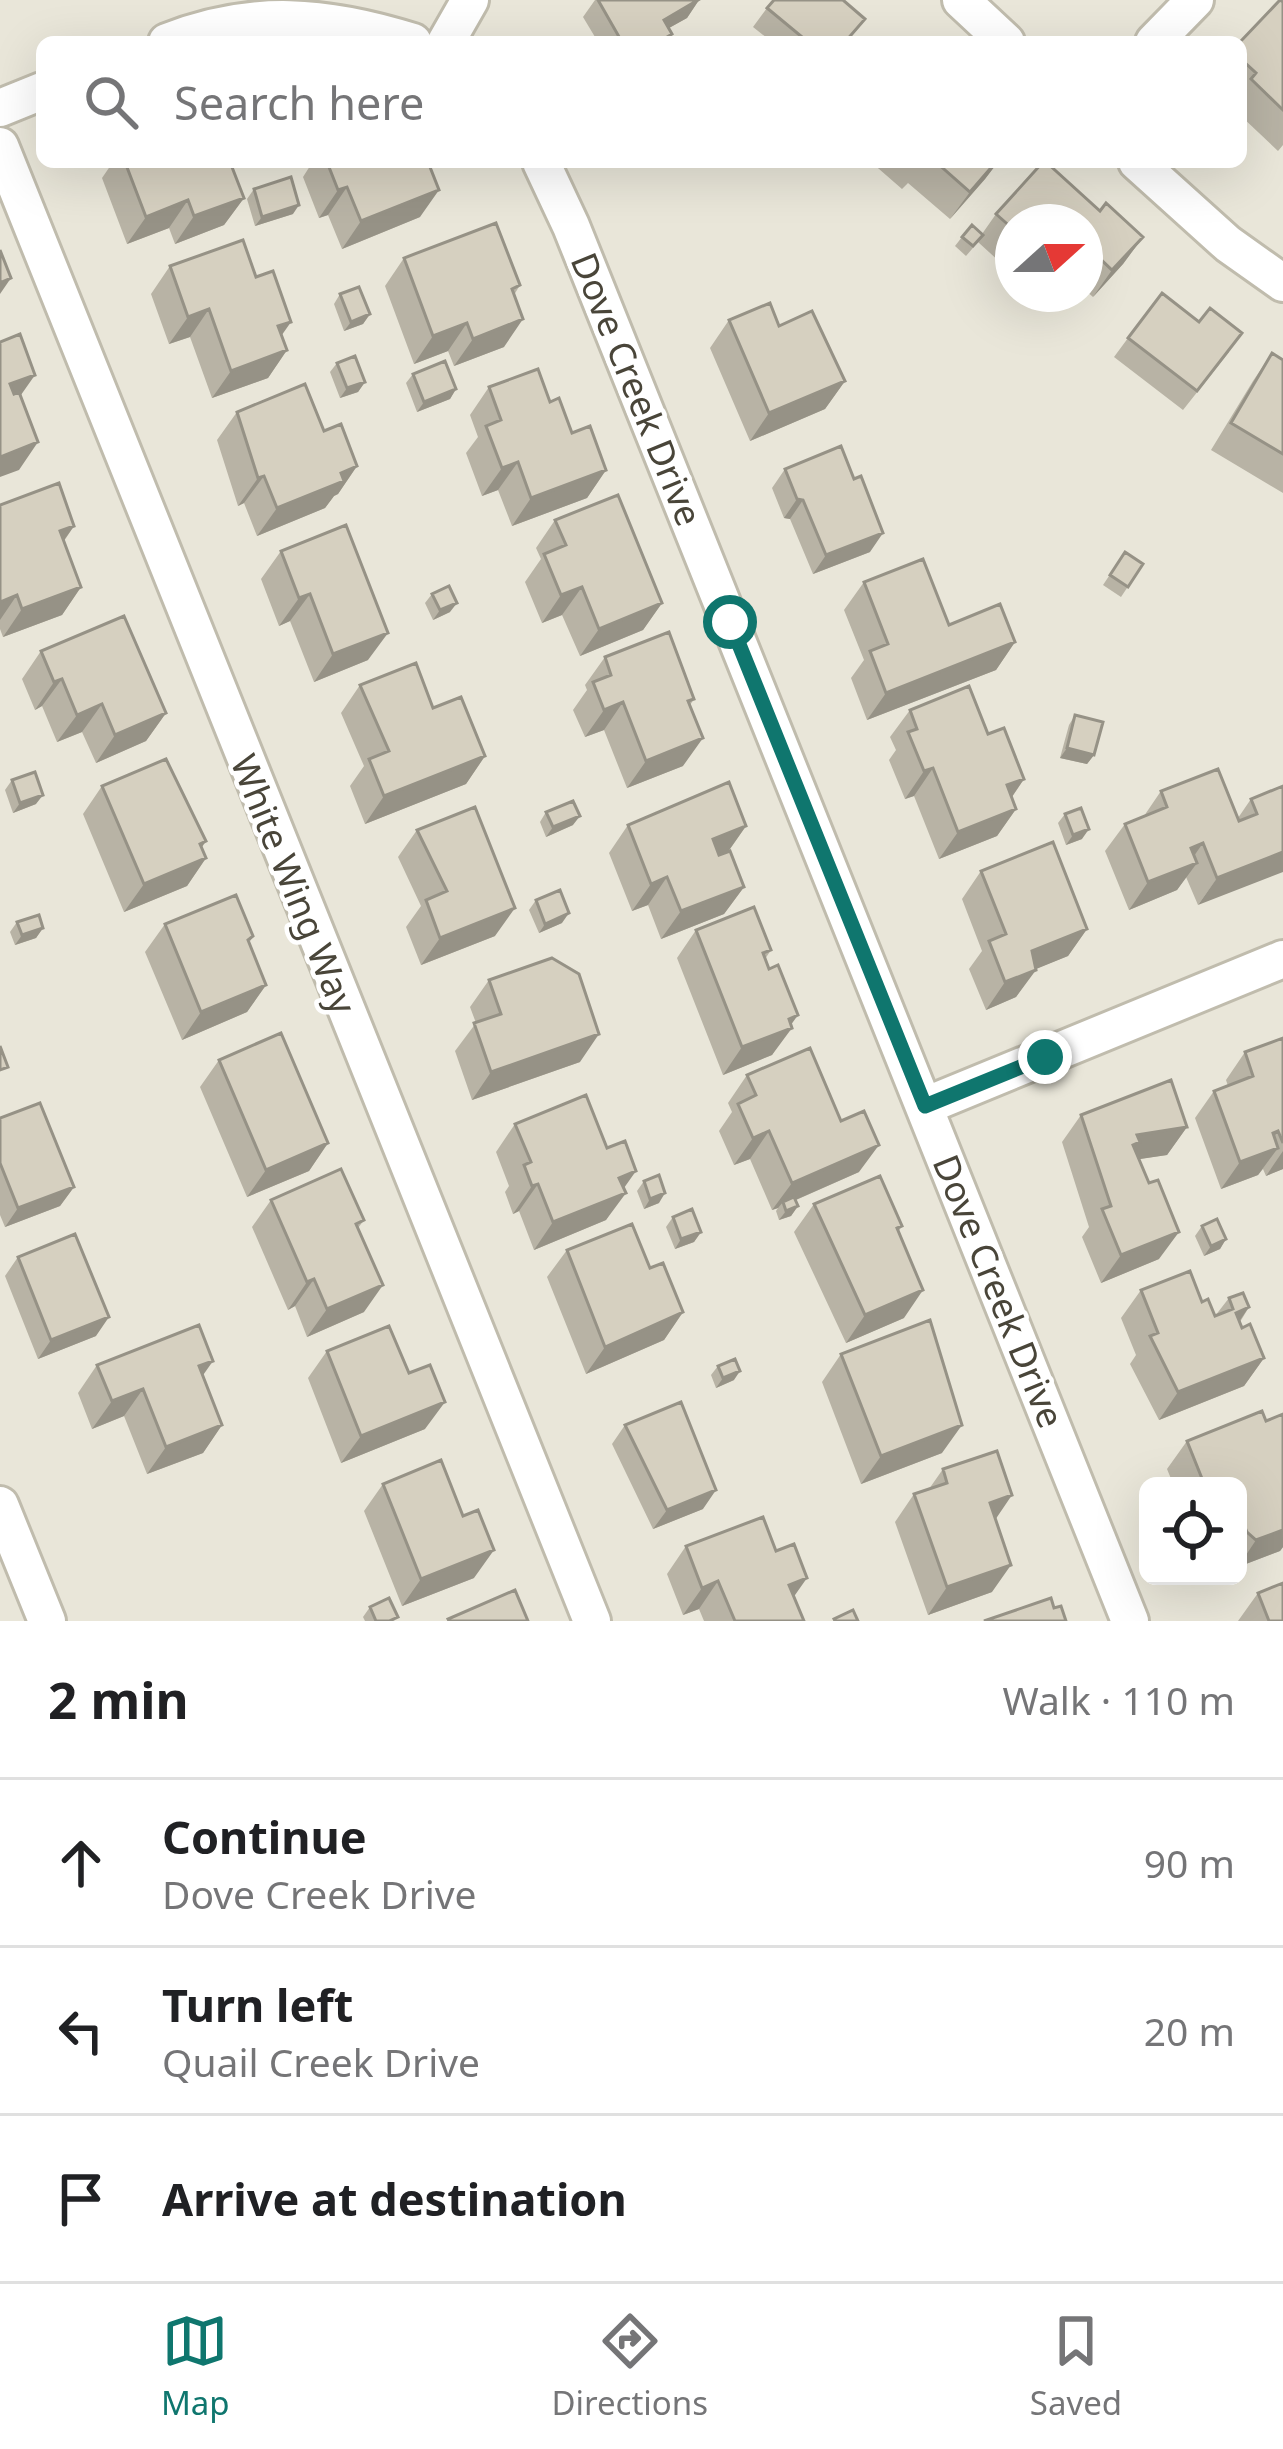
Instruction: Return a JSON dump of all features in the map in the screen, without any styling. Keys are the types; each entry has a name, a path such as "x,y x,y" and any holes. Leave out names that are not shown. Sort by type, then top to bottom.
{"street":[{"path":"449,36 470,0"},
{"path":"961,0 1000,36"},
{"path":"1160,36 1195,0"},
{"path":"184,36 224,22 272,15 369,28 394,36"},
{"path":"0,108 36,93"},
{"name":"White Wing Way","path":"0,146 592,1621"},
{"name":"Dove Creek Drive","path":"543,168 1130,1621"},
{"path":"1144,168 1228,244 1283,283"},
{"path":"925,1106 1283,959"},
{"path":"0,1505 47,1621"}],"shaded area":[{"path":"0,0 1283,0 1283,1621 0,1621"}],"building":[{"path":"598,0 698,0 664,20 672,34 669,36 619,36"},
{"path":"774,0 843,0 865,19 850,36 801,36 767,8"},
{"path":"1283,2 1283,110 1251,79 1256,73 1247,65 1246,36"},
{"path":"127,168 232,168 244,198 194,216 188,200 146,217"},
{"path":"329,168 430,168 439,190 361,221 347,187 338,190"},
{"path":"943,168 991,168 970,192"},
{"path":"1038,168 1053,168 1092,204 1005,204"},
{"path":"291,177 299,205 262,217 254,189"},
{"path":"1106,203 1143,237 1112,270 1103,261"},
{"path":"496,223 520,285 512,289 523,319 473,339 467,323 433,336 404,258"},
{"path":"972,225 983,235 973,246 962,237"},
{"path":"243,240 256,277 273,271 291,322 278,326 287,350 231,371 209,309 188,317 170,266"},
{"path":"0,250 11,278 0,283"},
{"path":"359,287 370,314 351,322 340,294"},
{"path":"1162,293 1199,322 1210,308 1242,333 1197,391 1128,338"},
{"path":"770,303 779,326 812,311 845,381 769,413 729,320"},
{"path":"20,334 35,375 10,384 14,394 19,392 38,442 0,457 0,342"},
{"path":"1272,353 1283,360 1283,454 1231,423"},
{"path":"355,356 365,382 347,388 337,363"},
{"path":"445,361 456,389 424,402 413,374"},
{"path":"538,369 550,402 559,398 572,433 590,426 606,470 531,498 518,462 502,468 486,426 501,420 489,387"},
{"path":"305,384 324,431 341,424 357,466 341,473 344,481 277,508 264,476 258,478 237,412"},
{"path":"841,446 854,479 861,476 883,533 826,555 785,469"},
{"path":"59,483 74,526 60,531 81,587 22,609 17,595 0,602 0,505"},
{"path":"618,495 662,603 599,629 582,587 561,595 544,554 566,545 555,520"},
{"path":"346,525 388,633 333,654 310,594 299,598 281,551"},
{"path":"1125,552 1143,564 1128,587 1110,575"},
{"path":"923,559 949,625 1000,604 1015,642 886,693 870,651 888,644 864,582"},
{"path":"449,586 457,603 440,610 432,594"},
{"path":"124,616 166,713 115,735 102,704 77,715 62,679 54,682 41,651"},
{"path":"669,632 703,738 646,761 623,702 604,710 593,682 611,675 605,657"},
{"path":"416,663 433,708 461,697 485,756 384,796 369,759 389,751 360,685"},
{"path":"969,686 988,734 1004,728 1024,779 1007,785 1016,809 958,832 933,768 924,771 908,732 917,729 910,710"},
{"path":"1075,715 1103,722 1094,755 1067,748"},
{"path":"166,759 206,841 200,844 206,858 144,884 102,786"},
{"path":"1218,769 1239,821 1257,814 1251,799 1283,786 1283,852 1217,878 1203,843 1191,848 1197,863 1148,882 1125,824 1167,807 1161,791"},
{"path":"35,772 43,795 20,803 12,780"},
{"path":"729,782 746,826 713,839 719,855 730,851 744,887 681,911 667,877 651,884 628,825"},
{"path":"573,801 580,816 553,827 546,812"},
{"path":"475,807 515,908 440,938 426,900 447,891 417,830"},
{"path":"1081,808 1089,829 1073,835 1065,814"},
{"path":"1053,842 1087,929 1032,951 1036,970 1005,982 989,941 1006,934 981,871"},
{"path":"560,890 569,913 545,924 536,900"},
{"path":"236,895 266,985 201,1012 165,924"},
{"path":"754,907 771,950 763,953 769,969 778,965 798,1015 789,1019 792,1028 742,1047 696,930"},
{"path":"39,915 43,928 22,935 17,922"},
{"path":"552,958 579,974 599,1034 491,1072 474,1023 501,1014 489,980"},
{"path":"281,1033 328,1143 266,1170 219,1060"},
{"path":"1283,1038 1283,1143 1278,1131 1273,1133 1278,1148 1240,1162 1214,1091 1253,1076 1245,1052"},
{"path":"0,1046 8,1067 0,1070"},
{"path":"810,1048 841,1121 864,1111 879,1145 792,1183 769,1131 753,1138 738,1104 756,1095 747,1075"},
{"path":"1171,1080 1187,1127 1137,1135 1140,1142 1133,1145 1149,1183 1158,1180 1179,1232 1121,1255 1102,1209 1111,1206 1081,1115"},
{"path":"586,1095 607,1148 625,1141 636,1171 619,1178 626,1193 553,1222 538,1184 532,1186 524,1165 531,1162 515,1124"},
{"path":"40,1103 74,1187 18,1208 0,1163 0,1118"},
{"path":"341,1169 364,1220 356,1224 383,1285 327,1309 314,1279 307,1282 271,1200"},
{"path":"659,1175 665,1193 650,1199 644,1181"},
{"path":"880,1176 923,1290 865,1315 814,1204"},
{"path":"794,1197 798,1206 786,1211 783,1202"},
{"path":"692,1209 701,1232 681,1239 673,1217"},
{"path":"1217,1219 1226,1239 1211,1246 1202,1226"},
{"path":"632,1224 650,1268 663,1263 683,1312 605,1347 567,1250"},
{"path":"75,1234 109,1317 51,1340 18,1257"},
{"path":"1190,1271 1202,1302 1208,1299 1215,1316 1233,1309 1229,1298 1243,1293 1249,1307 1236,1313 1242,1328 1250,1324 1264,1358 1178,1392 1150,1336 1158,1333 1141,1290"},
{"path":"930,1320 962,1425 881,1456 841,1354"},
{"path":"199,1325 213,1361 199,1366 222,1425 166,1447 143,1389 112,1401 97,1365"},
{"path":"389,1326 409,1373 430,1365 445,1402 361,1436 327,1351"},
{"path":"735,1359 740,1371 723,1378 718,1366"},
{"path":"681,1402 716,1490 667,1510 625,1425"},
{"path":"1262,1411 1266,1421 1283,1414 1283,1530 1256,1540 1247,1532 1247,1477 1201,1477 1187,1441"},
{"path":"997,1451 1012,1495 990,1503 1011,1565 947,1587 914,1494 947,1483 943,1469"},
{"path":"441,1460 463,1516 478,1510 494,1550 421,1579 383,1484"},
{"path":"763,1517 776,1551 794,1544 807,1578 789,1585 804,1621 735,1621 718,1581 702,1588 686,1546"},
{"path":"1283,1583 1283,1621 1269,1621 1258,1593"},
{"path":"515,1590 528,1621 448,1619"},
{"path":"389,1598 398,1617 376,1621 370,1607"},
{"path":"1051,1598 1054,1608 1061,1606 1066,1621 984,1621"},
{"path":"853,1610 858,1621 835,1621 834,1619"}],"route":[{"path":"730,622 925,1106 1045,1057"}]}
